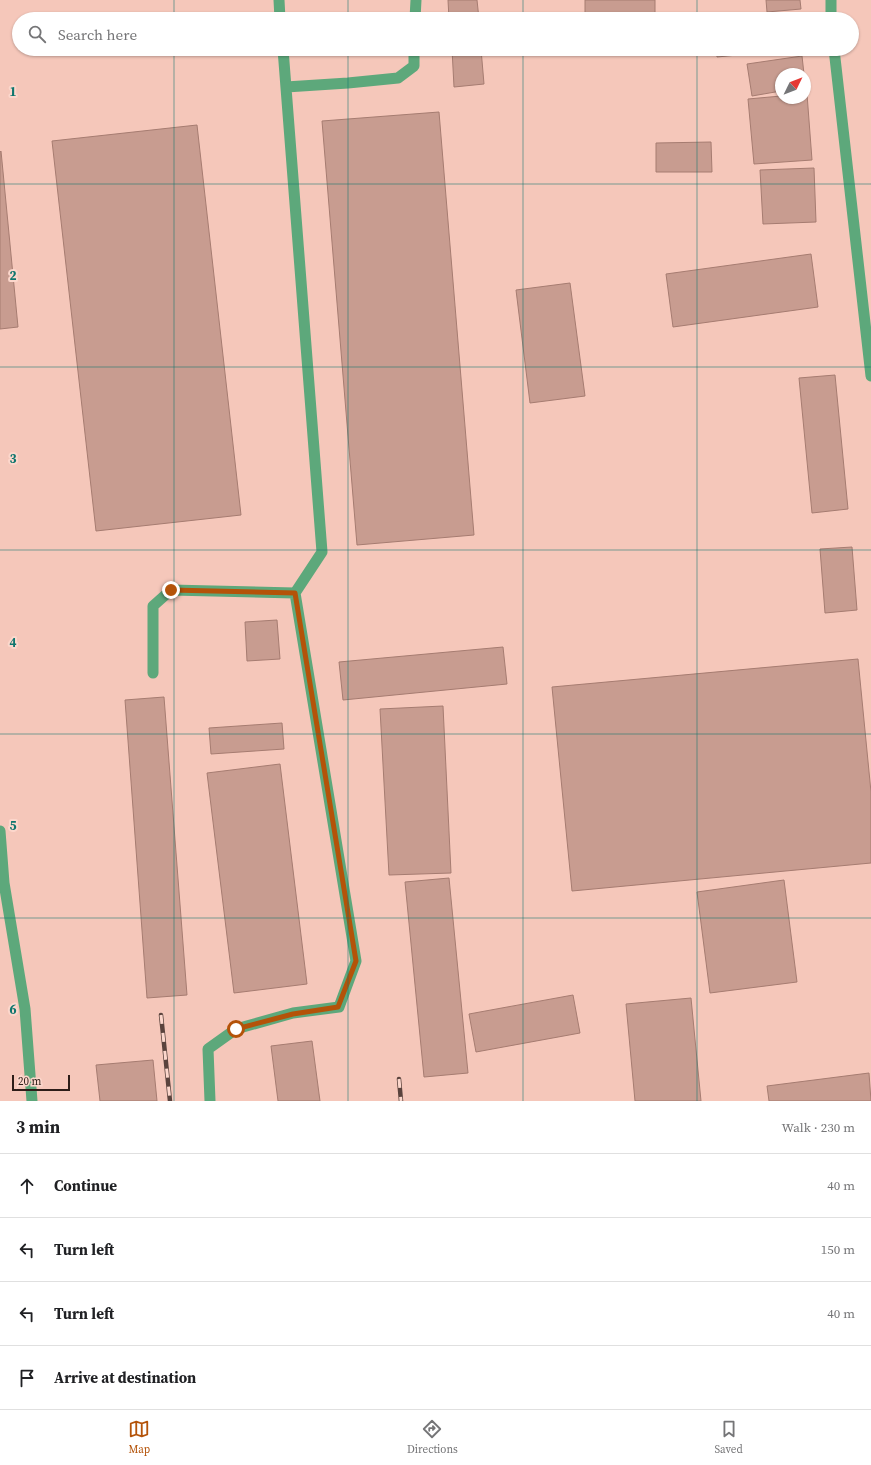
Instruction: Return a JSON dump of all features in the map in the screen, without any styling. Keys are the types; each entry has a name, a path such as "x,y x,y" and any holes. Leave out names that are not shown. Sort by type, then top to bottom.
{"lane":[{"path":"279,0 280,12"},
{"path":"415,12 416,0"},
{"path":"831,0 831,12"},
{"path":"210,1101 208,1049 236,1029 293,1014 338,1007 356,961 295,593 322,552 283,56"},
{"path":"286,87 398,78 414,66 414,56"},
{"path":"835,56 871,376"},
{"path":"153,673 153,606 171,590 295,593"},
{"path":"0,831 2,885 25,1009 32,1101"}],"building":[{"path":"448,0 477,0 478,12 449,12"},
{"path":"585,0 655,0 655,12 585,12"},
{"path":"766,0 800,0 801,9 767,12"},
{"path":"452,56 482,56 484,84 454,87"},
{"path":"802,56 803,68 775,68 775,92 752,96 747,64"},
{"path":"775,97 775,104 808,104 812,160 754,164 748,99"},
{"path":"439,112 474,535 357,545 322,121"},
{"path":"197,125 241,515 96,531 52,141"},
{"path":"711,142 712,172 656,172 656,143"},
{"path":"1,151 18,327 0,329 0,152"},
{"path":"814,168 816,222 763,224 760,170"},
{"path":"811,254 818,307 673,327 666,274"},
{"path":"570,283 585,396 530,403 516,290"},
{"path":"835,375 848,509 812,513 799,378"},
{"path":"852,547 857,610 825,613 820,549"},
{"path":"277,620 280,659 247,661 245,622"},
{"path":"503,647 507,684 343,700 339,662"},
{"path":"858,659 871,792 871,863 572,891 552,687"},
{"path":"164,697 187,995 147,998 125,700"},
{"path":"443,706 451,873 389,875 380,709"},
{"path":"282,723 284,749 211,754 209,728"},
{"path":"280,764 307,984 234,993 207,773"},
{"path":"449,878 468,1073 424,1077 405,882"},
{"path":"784,880 797,982 710,993 697,892"},
{"path":"573,995 580,1033 476,1052 469,1014"},
{"path":"691,998 701,1101 635,1101 626,1004"},
{"path":"312,1041 320,1101 278,1101 271,1046"},
{"path":"153,1060 157,1101 100,1101 96,1065"},
{"path":"869,1073 871,1101 769,1101 767,1086"}],"railway":[{"path":"161,1015 170,1101"},
{"path":"399,1079 401,1101"}],"route":[{"path":"171,590 295,593 356,961 338,1007 293,1014 236,1029"}]}
